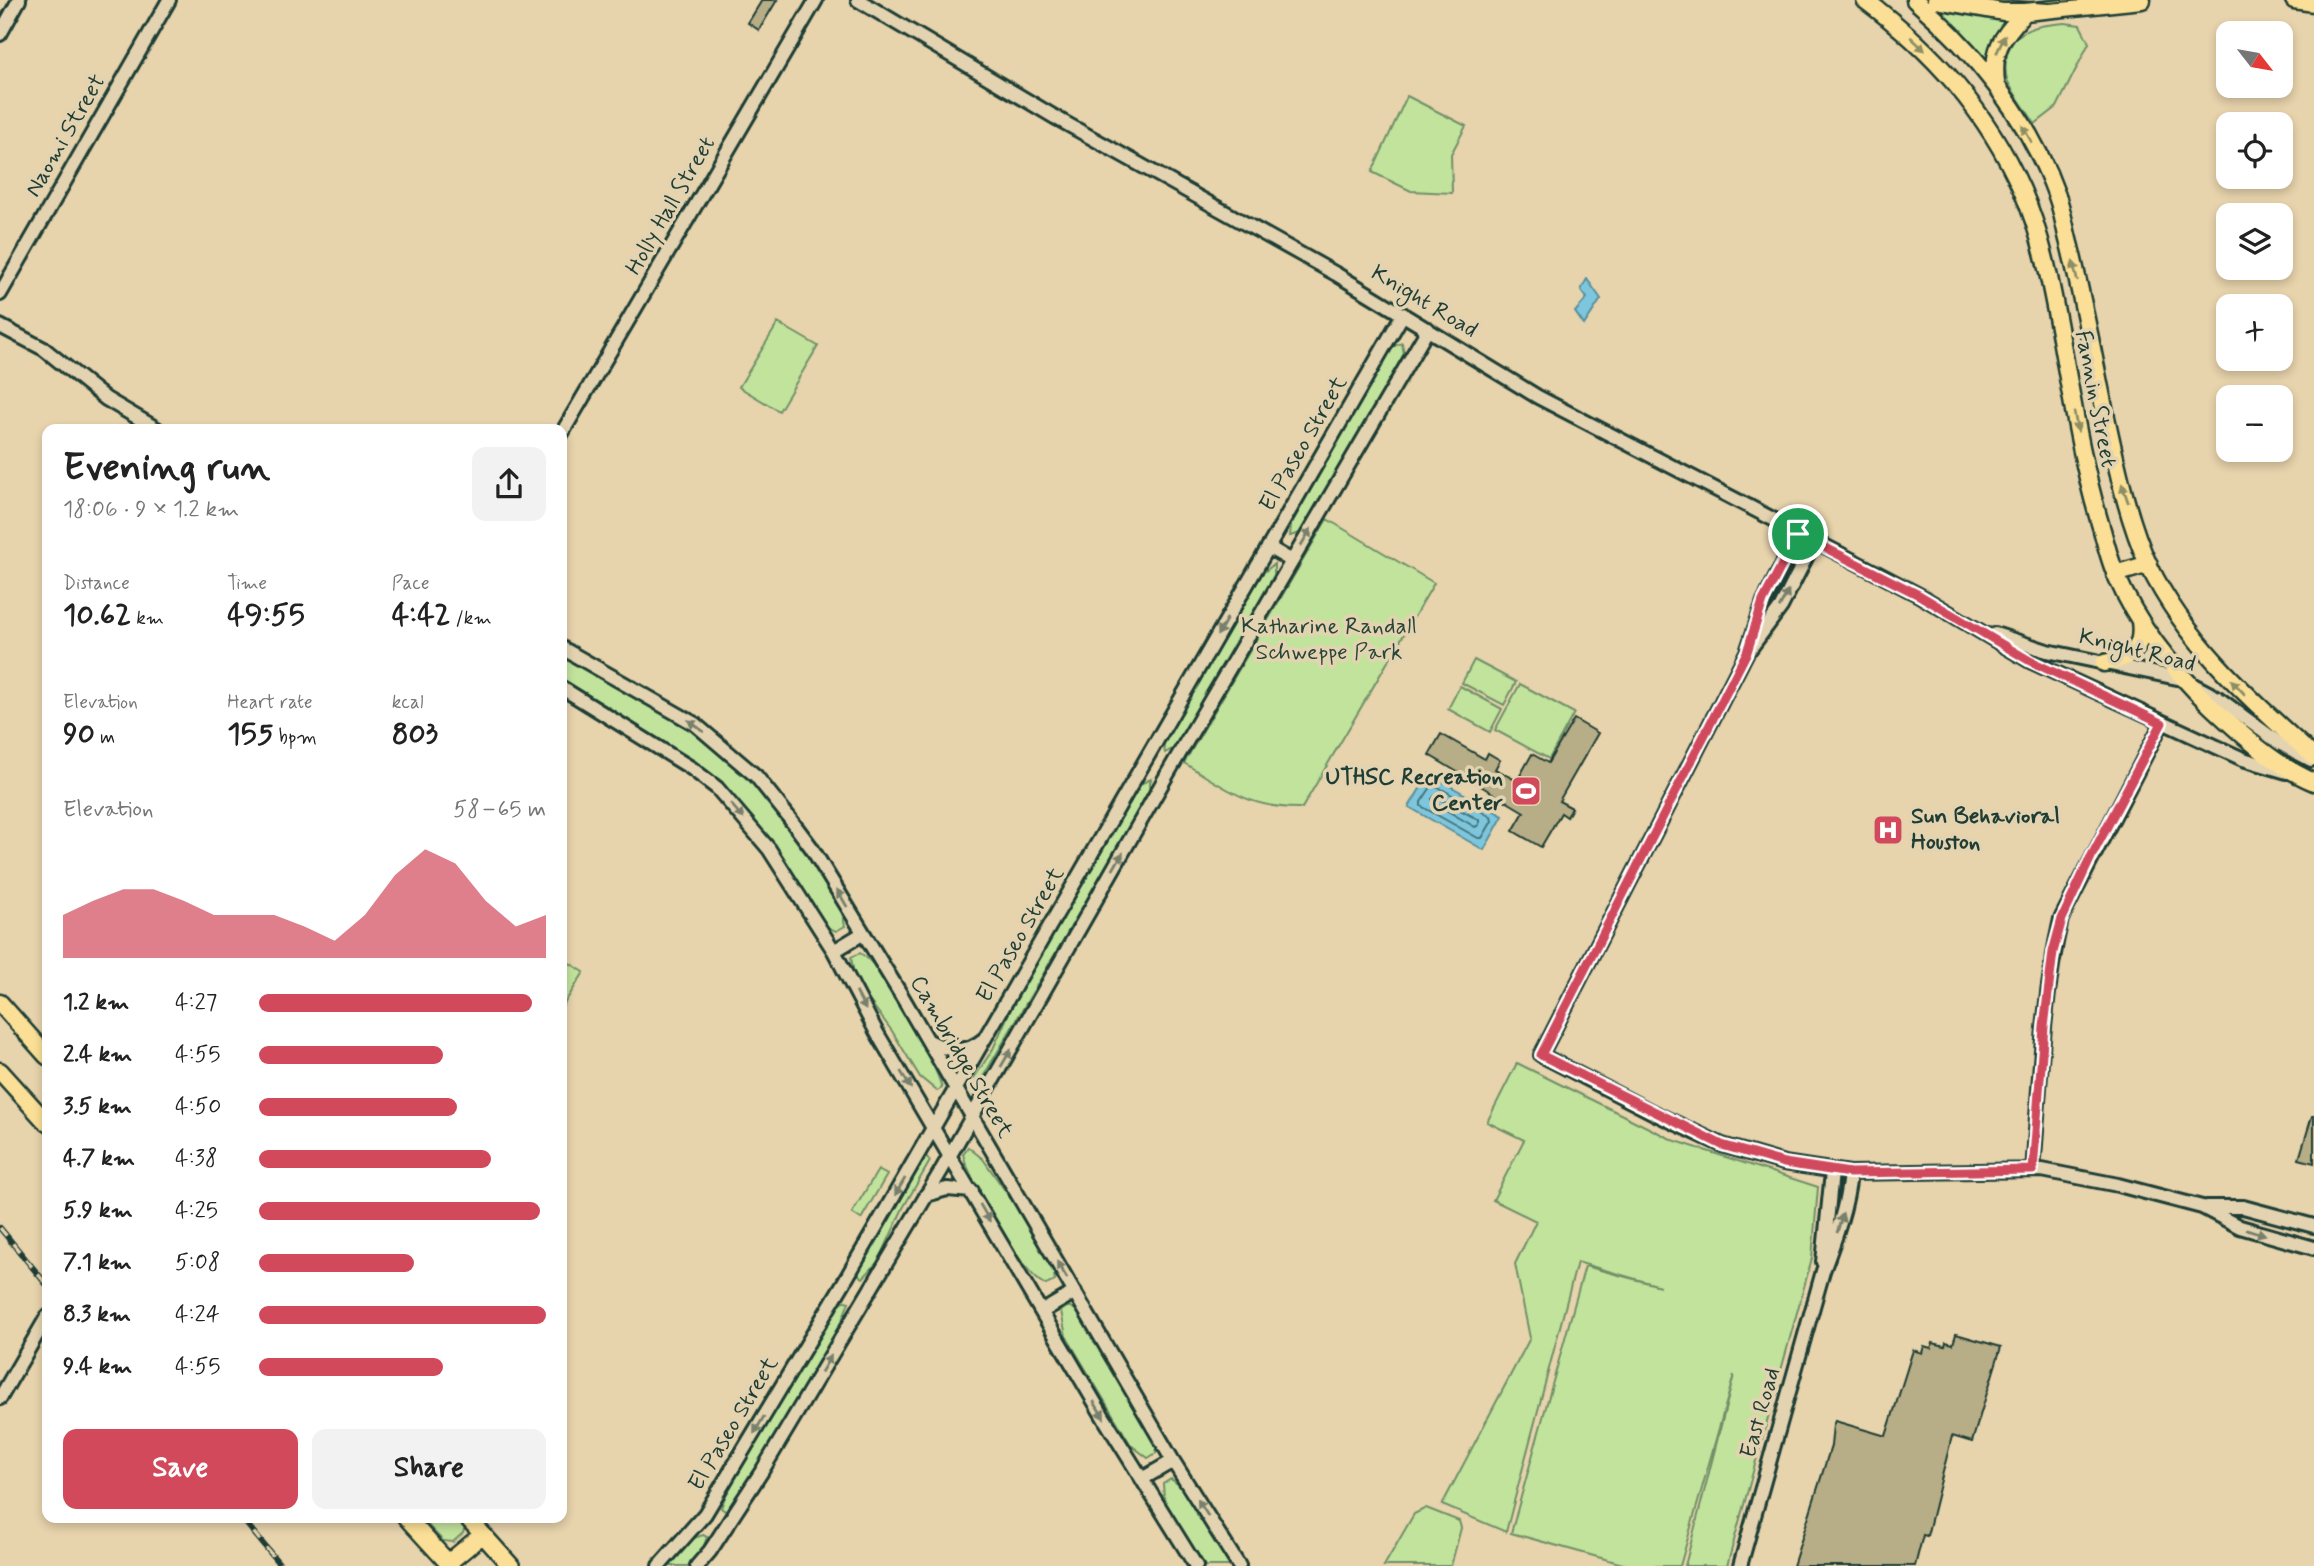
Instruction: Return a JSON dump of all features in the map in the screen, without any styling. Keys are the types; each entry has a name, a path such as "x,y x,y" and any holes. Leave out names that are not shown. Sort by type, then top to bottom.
{"main road":[{"name":"Fannin Street","path":"1865,0 1922,47 1953,79 1980,114 2006,156 2023,192 2038,236 2053,299 2088,485 2115,574 2140,621 2182,679 2258,746 2309,780"},
{"name":"Fannin Street","path":"1915,0 1967,48 1996,83 2032,143 2057,196 2119,478 2149,564 2175,610 2211,658 2264,714 2314,759"},
{"path":"1936,0 2003,12 2142,0"},
{"path":"2294,0 2314,3"},
{"path":"1996,83 1993,63 1999,41 2025,12"},
{"path":"2115,574 2149,564"},
{"path":"2104,663 2122,660 2131,654 2142,635 2140,621"},
{"path":"0,1003 42,1050"},
{"path":"0,1072 42,1118"},
{"path":"411,1523 449,1565 482,1535"},
{"path":"472,1523 511,1566"}],"street":[{"path":"0,34 19,0"},
{"name":"Naomi Street","path":"0,293 169,0"},
{"name":"Holly Hall Street","path":"567,424 816,0"},
{"name":"Knight Road","path":"858,0 1011,92 1403,314 1538,397 1919,595 2030,661 2243,759 2309,780"},
{"name":"El Paseo Street","path":"659,1566 705,1514 843,1284 1403,314"},
{"path":"0,326 44,349 106,399 148,424"},
{"name":"El Paseo Street","path":"697,1566 727,1527 951,1154 1168,773 1428,329"},
{"path":"1798,534 1763,601 1747,652 1541,1055 1722,1145 1784,1163 1850,1173 2033,1170 2118,1185 2202,1207 2240,1227 2314,1248"},
{"path":"1747,652 1777,614 1814,542"},
{"path":"1268,547 1292,561"},
{"name":"Knight Road","path":"1974,628 2047,650 2141,668 2182,679 2218,698 2279,743 2314,759"},
{"name":"Cambridge Street","path":"567,651 695,724 756,776 811,847 928,1041 1173,1461 1239,1566"},
{"path":"567,691 680,761 718,788 769,849 834,951 877,1033 1196,1566"},
{"path":"2033,1170 2044,1027 2053,952 2062,919 2091,857 2162,723"},
{"path":"1149,756 1168,773"},
{"path":"834,951 862,934"},
{"path":"928,1041 952,1051 961,1050 977,1044 990,1032"},
{"name":"East Road","path":"1823,1271 1823,1246 1832,1172"},
{"name":"East Road","path":"1740,1566 1823,1271 1839,1227 1849,1191 1850,1173"},
{"path":"926,1195 947,1189 972,1191"},
{"path":"2202,1207 2243,1207 2314,1226"},
{"path":"843,1284 865,1297"},
{"path":"1043,1311 1075,1292"},
{"path":"0,1398 42,1326"},
{"path":"1142,1479 1173,1461"},
{"path":"705,1514 727,1527"}],"green space":[{"path":"1942,8 2006,17 2008,22 1995,38 1988,58 1984,60 1940,13"},
{"path":"2065,23 2080,25 2089,43 2057,107 2035,124 2008,82 2005,68 2007,55 2016,38 2022,33 2038,27"},
{"path":"1407,96 1466,126 1451,154 1452,193 1411,191 1372,172"},
{"path":"778,323 818,346 779,411 739,387"},
{"path":"1402,343 1404,354 1300,533 1290,536 1291,525 1389,348"},
{"name":"Katharine Randall Schweppe Park","path":"1327,519 1434,583 1302,808 1268,805 1240,796 1184,763"},
{"path":"1274,564 1274,575 1177,746 1165,753 1163,743 1262,574"},
{"path":"567,658 692,728 746,773 788,822 840,904 845,926 836,931 824,926 773,844 732,797 687,759 614,712 567,686"},
{"path":"1474,660 1516,682 1504,705 1462,683"},
{"path":"1520,684 1574,713 1549,759 1495,730"},
{"path":"1460,686 1502,709 1490,732 1448,709"},
{"path":"1151,779 1140,809 980,1082 974,1078 993,1049 1018,993 1140,784"},
{"path":"860,953 883,976 919,1036 942,1088 937,1091 920,1077 892,1031 860,988 854,975 851,957"},
{"path":"567,961 584,972 567,999"},
{"path":"1517,1063 1673,1140 1818,1187 1812,1258 1727,1566 1685,1566 1734,1375 1680,1566 1630,1566 1511,1533 1585,1266 1660,1286 1577,1262 1506,1532 1442,1505 1530,1338 1515,1264 1536,1221 1493,1200 1524,1140 1487,1122"},
{"path":"968,1147 983,1159 1038,1238 1052,1261 1055,1281 1046,1285 1036,1278 1013,1249 966,1164 963,1154"},
{"path":"926,1156 930,1161 903,1208 879,1261 863,1278 859,1275 859,1266 920,1161"},
{"path":"878,1170 887,1175 861,1219 852,1213"},
{"path":"841,1300 849,1302 842,1320 738,1501 725,1511 721,1508 727,1492 827,1319"},
{"path":"1069,1306 1080,1313 1156,1442 1156,1453 1148,1458 1131,1445 1066,1336 1061,1311"},
{"path":"1171,1479 1188,1492 1233,1566 1202,1566 1169,1512 1163,1484"},
{"path":"1426,1508 1459,1521 1461,1528 1451,1566 1384,1566 1414,1514"},
{"path":"426,1523 463,1523 463,1533 453,1542 443,1541"},
{"path":"703,1535 707,1537 703,1548 688,1566 669,1566 694,1538"}],"water":[{"path":"1587,279 1601,299 1584,325 1575,312 1587,298 1581,290"},
{"path":"1429,774 1503,816 1484,850 1409,807"}],"building":[{"path":"762,0 777,0 759,30 748,23"},
{"name":"UTHSC Recreation Center","path":"1574,719 1598,733 1559,801 1572,808 1567,817 1561,813 1541,847 1513,831 1524,812 1429,755 1441,734 1485,759 1488,753 1500,760 1495,769 1517,781 1532,754 1548,763"},
{"path":"2314,1116 2314,1163 2299,1159"},
{"path":"1956,1334 2001,1347 1972,1442 1952,1436 1927,1536 1923,1535 1915,1566 1793,1566 1831,1446 1835,1421 1886,1436 1913,1350 1922,1353 1924,1346 1931,1348 1933,1343 1945,1346 1946,1342 1953,1344"}],"tram line":[{"path":"2003,0 2049,3 2082,0"}],"railway":[{"path":"0,1228 42,1279"},
{"path":"246,1523 281,1566"}],"place":[{"name":"UTHSC Recreation Center","path":"1526,791"},
{"name":"Sun Behavioral Houston","path":"1888,830"}],"route":[{"path":"1798,534 1919,595 2030,661 2162,723 2091,857 2062,919 2053,952 2044,1027 2033,1170 1850,1173 1784,1163 1722,1145 1654,1114 1541,1055 1747,652 1763,601 1798,534"}]}
